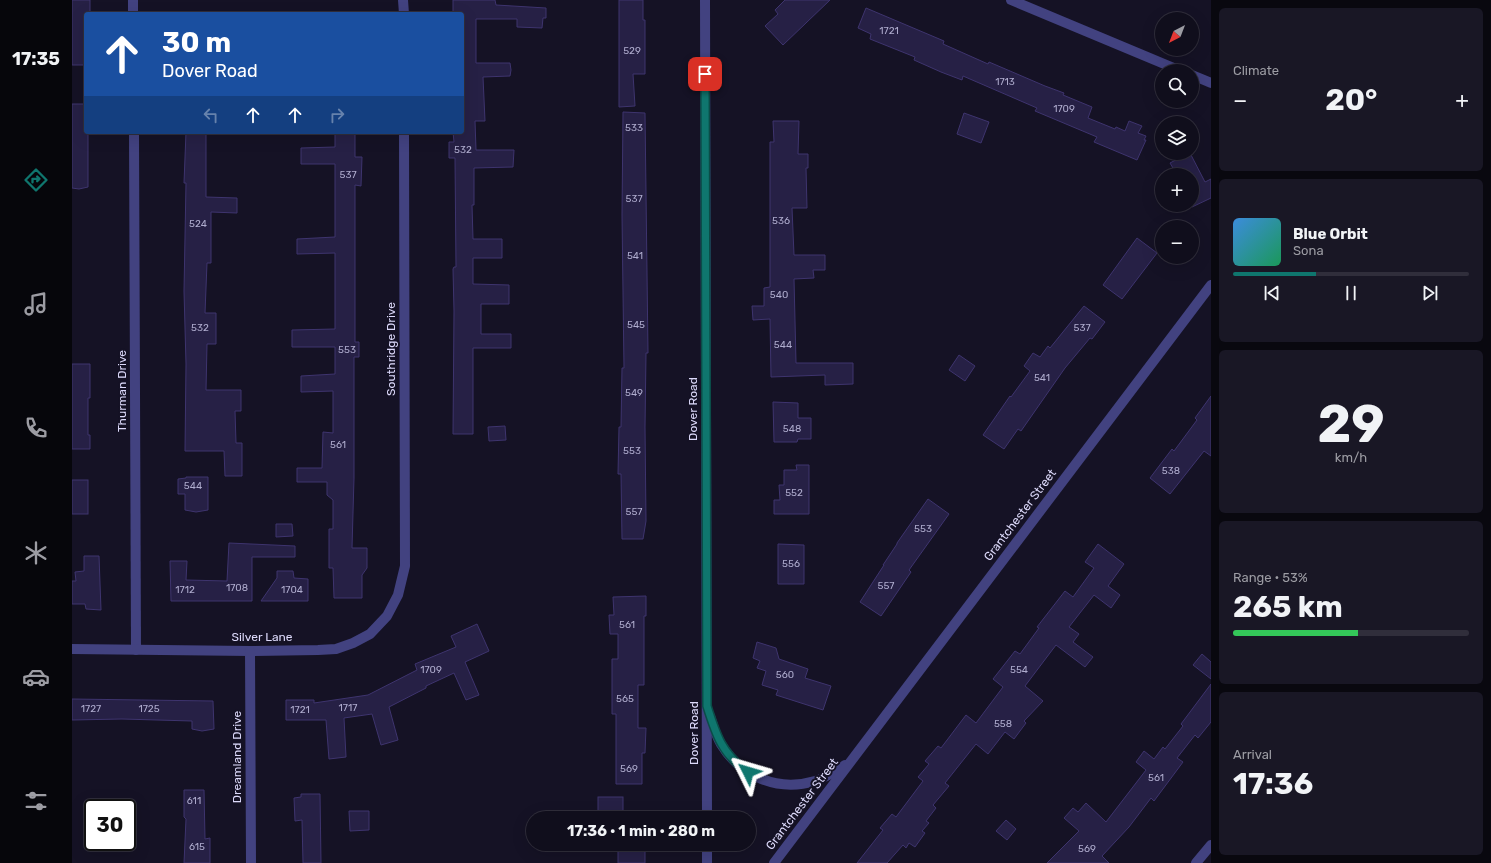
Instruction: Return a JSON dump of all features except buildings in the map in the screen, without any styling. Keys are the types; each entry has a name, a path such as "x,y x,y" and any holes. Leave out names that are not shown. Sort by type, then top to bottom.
{"street":[{"path":"133,0 133,12"},
{"path":"404,0 404,12"},
{"name":"Dover Road","path":"705,0 707,811"},
{"path":"705,12 712,0"},
{"path":"1011,0 1164,64"},
{"path":"1199,79 1211,83"},
{"name":"Thurman Drive","path":"134,134 136,650"},
{"name":"Southridge Drive","path":"404,134 405,566"},
{"name":"Grantchester Street","path":"774,863 1211,285"},
{"name":"Silver Lane","path":"72,649 250,651 336,649 353,643 370,634 387,616 398,595 405,566"},
{"name":"Dreamland Drive","path":"250,651 251,863"},
{"name":"Grantchester Street","path":"707,706 714,730 728,755 740,767 755,777 775,784 794,786 816,781 850,761"},
{"path":"1196,863 1211,845"},
{"path":"707,851 707,863"}],"route":[{"path":"705,74 707,706 714,730 720,743 728,755 740,767 748,772"}]}
